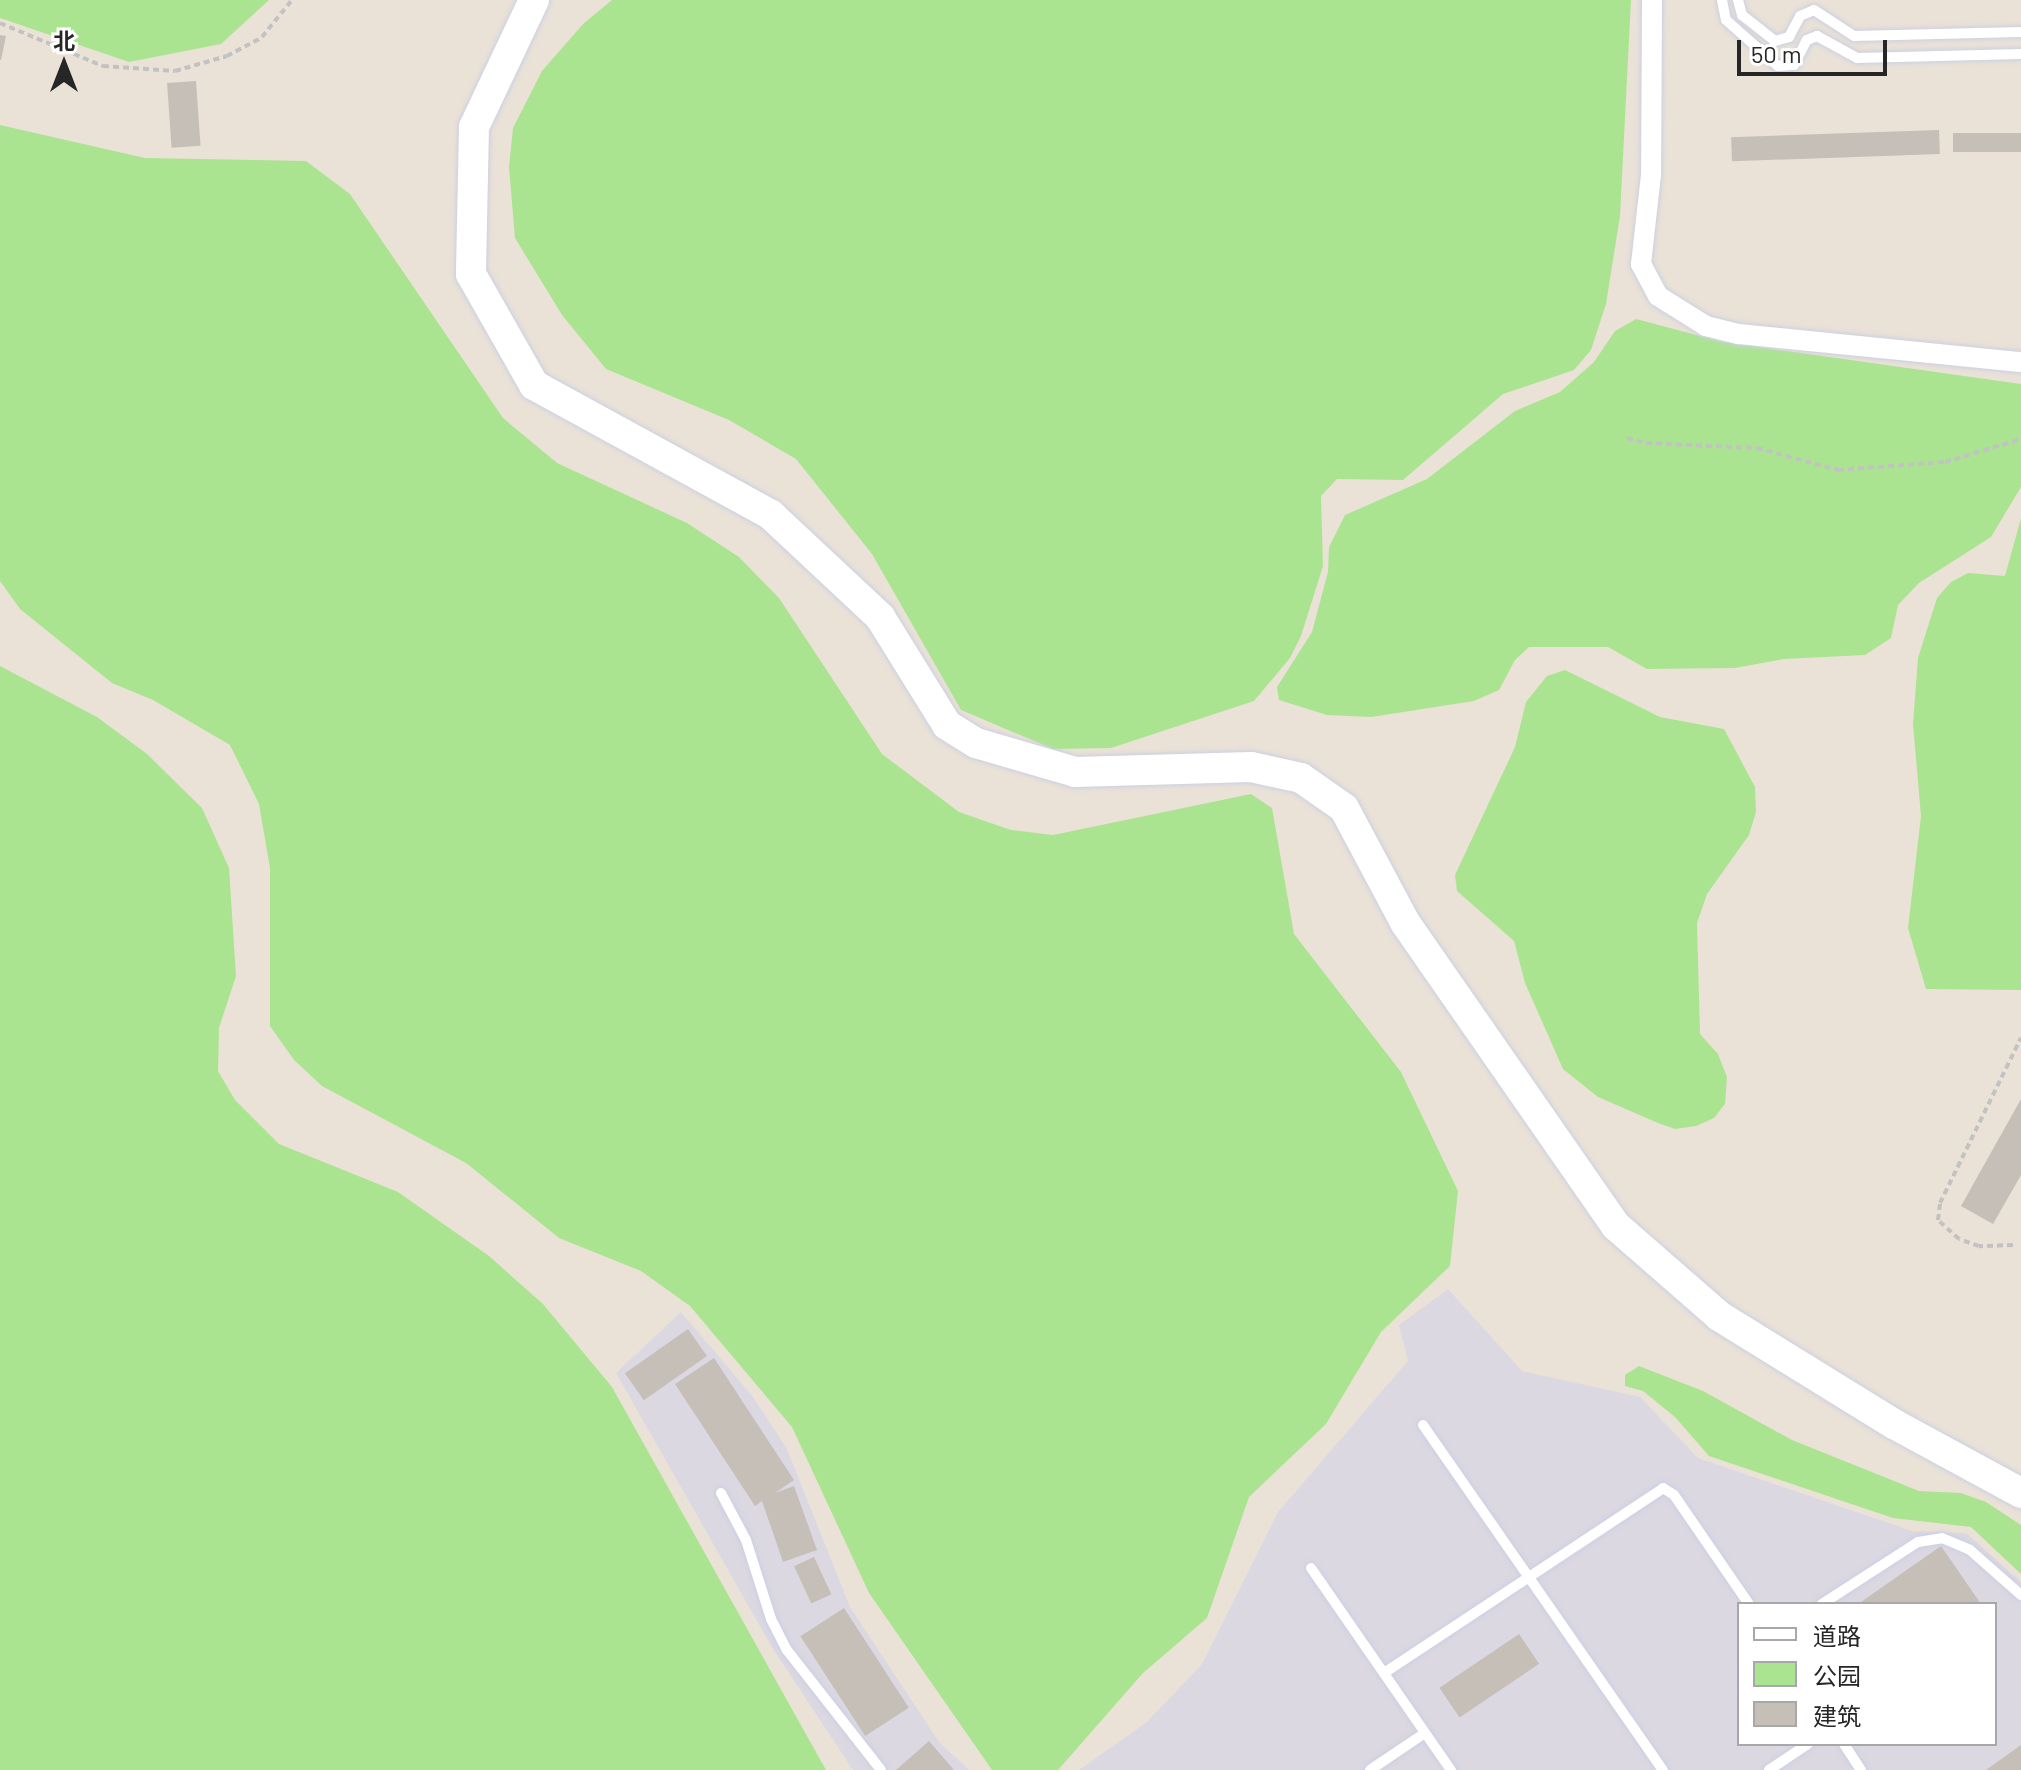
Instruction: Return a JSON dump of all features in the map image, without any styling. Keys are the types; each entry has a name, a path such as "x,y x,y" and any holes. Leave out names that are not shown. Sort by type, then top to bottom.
{"street":[{"path":"534,0 474,127 471,274 534,385 771,515 880,617 947,725 976,743 1075,772 1251,767 1301,778 1344,808 1406,924 1616,1226 1719,1316 2021,1493"},
{"path":"1652,0 1651,175 1641,264 1658,296 1706,326 1739,334 2021,362"}],"lane":[{"path":"1722,0 1726,20 1778,66 1794,65 1807,40 1817,36 1857,58 2021,54"},
{"path":"1738,0 1742,15 1775,41 1789,37 1800,16 1814,10 1854,36 2021,32"},
{"path":"1423,1425 1663,1770"},
{"path":"1384,1673 1663,1488 1674,1495 1748,1602"},
{"path":"721,1493 746,1540 771,1619 787,1650 881,1770"},
{"path":"1825,1602 1918,1542 1942,1538 1970,1550 2021,1595"},
{"path":"1311,1568 1451,1770"},
{"path":"1370,1770 1425,1733"},
{"path":"1769,1770 1805,1746"},
{"path":"1845,1746 1861,1770"}],"path":[{"path":"0,23 103,66 175,71 227,56 262,37 292,0"},
{"path":"1627,438 1646,443 1757,448 1838,470 1945,462 2021,439"},
{"path":"2013,1245 1969,1243 1938,1220 1940,1203 2021,1038"}],"shaded area":[{"path":"1448,1289 1522,1371 1640,1397 1698,1458 1912,1531 1966,1533 2021,1582 2021,1770 1079,1770 1147,1722 1202,1664 1278,1512 1408,1361 1399,1325"},
{"path":"681,1312 753,1397 787,1449 850,1607 939,1742 969,1770 853,1770 773,1649 616,1373"}],"green space":[{"path":"0,0 269,0 221,44 129,62 0,18"},
{"path":"612,0 1631,0 1620,216 1606,304 1591,350 1574,370 1503,394 1403,480 1337,479 1321,496 1323,566 1301,636 1290,658 1254,701 1111,748 1053,749 961,710 872,554 796,459 729,420 606,369 562,315 515,238 509,167 513,128 542,71 583,24"},
{"path":"0,125 145,158 306,161 350,194 503,418 557,463 687,523 739,557 779,598 882,754 959,812 1011,830 1053,835 1251,794 1272,808 1294,934 1401,1072 1458,1191 1450,1266 1381,1332 1326,1424 1249,1497 1207,1618 1143,1673 1058,1770 992,1770 869,1593 792,1427 690,1306 641,1271 559,1238 466,1163 322,1086 294,1060 270,1026 270,868 259,804 230,745 153,700 112,683 20,609 0,581"},
{"path":"1636,319 1723,342 2021,384 2021,487 1991,537 1919,583 1898,605 1891,638 1865,655 1784,659 1735,668 1647,669 1608,647 1529,647 1515,660 1499,690 1474,701 1371,717 1327,715 1279,700 1277,687 1312,632 1328,572 1329,547 1345,515 1427,479 1515,411 1560,392 1594,362 1615,331"},
{"path":"2021,518 2021,990 1926,989 1908,928 1921,816 1913,724 1918,658 1937,598 1951,582 1968,573 2005,576"},
{"path":"0,666 97,717 147,754 202,808 229,868 236,976 219,1028 218,1071 235,1100 279,1144 398,1192 489,1256 543,1304 612,1387 826,1770 0,1770"},
{"path":"1565,670 1660,717 1724,729 1755,787 1756,812 1749,835 1707,894 1697,923 1700,1034 1718,1054 1727,1077 1725,1104 1714,1118 1696,1126 1675,1129 1658,1123 1598,1097 1563,1069 1525,983 1514,941 1457,891 1455,875 1515,747 1526,702 1547,676"},
{"path":"1639,1366 1703,1391 1792,1440 1919,1491 1961,1493 1986,1502 2021,1525 2021,1574 1971,1527 1893,1518 1709,1456 1675,1417 1643,1391 1625,1386 1625,1375"}],"building":[{"path":"0,35 6,36 1,60 0,60"},
{"path":"196,81 201,146 172,148 167,83"},
{"path":"1939,130 1940,154 1732,161 1731,137"},
{"path":"1953,133 2021,133 2021,152 1953,152"},
{"path":"2021,1099 2021,1175 1993,1224 1961,1206"},
{"path":"688,1329 707,1356 644,1400 625,1373"},
{"path":"714,1358 794,1480 775,1493 794,1486 817,1550 783,1562 762,1501 755,1506 675,1384"},
{"path":"1941,1546 1980,1602 1861,1602"},
{"path":"814,1557 831,1594 811,1603 794,1566"},
{"path":"844,1608 909,1708 865,1736 800,1636"},
{"path":"1519,1634 1539,1664 1460,1718 1439,1688"},
{"path":"929,1741 954,1770 896,1770"},
{"path":"2021,1745 2021,1770 1986,1770"}]}
